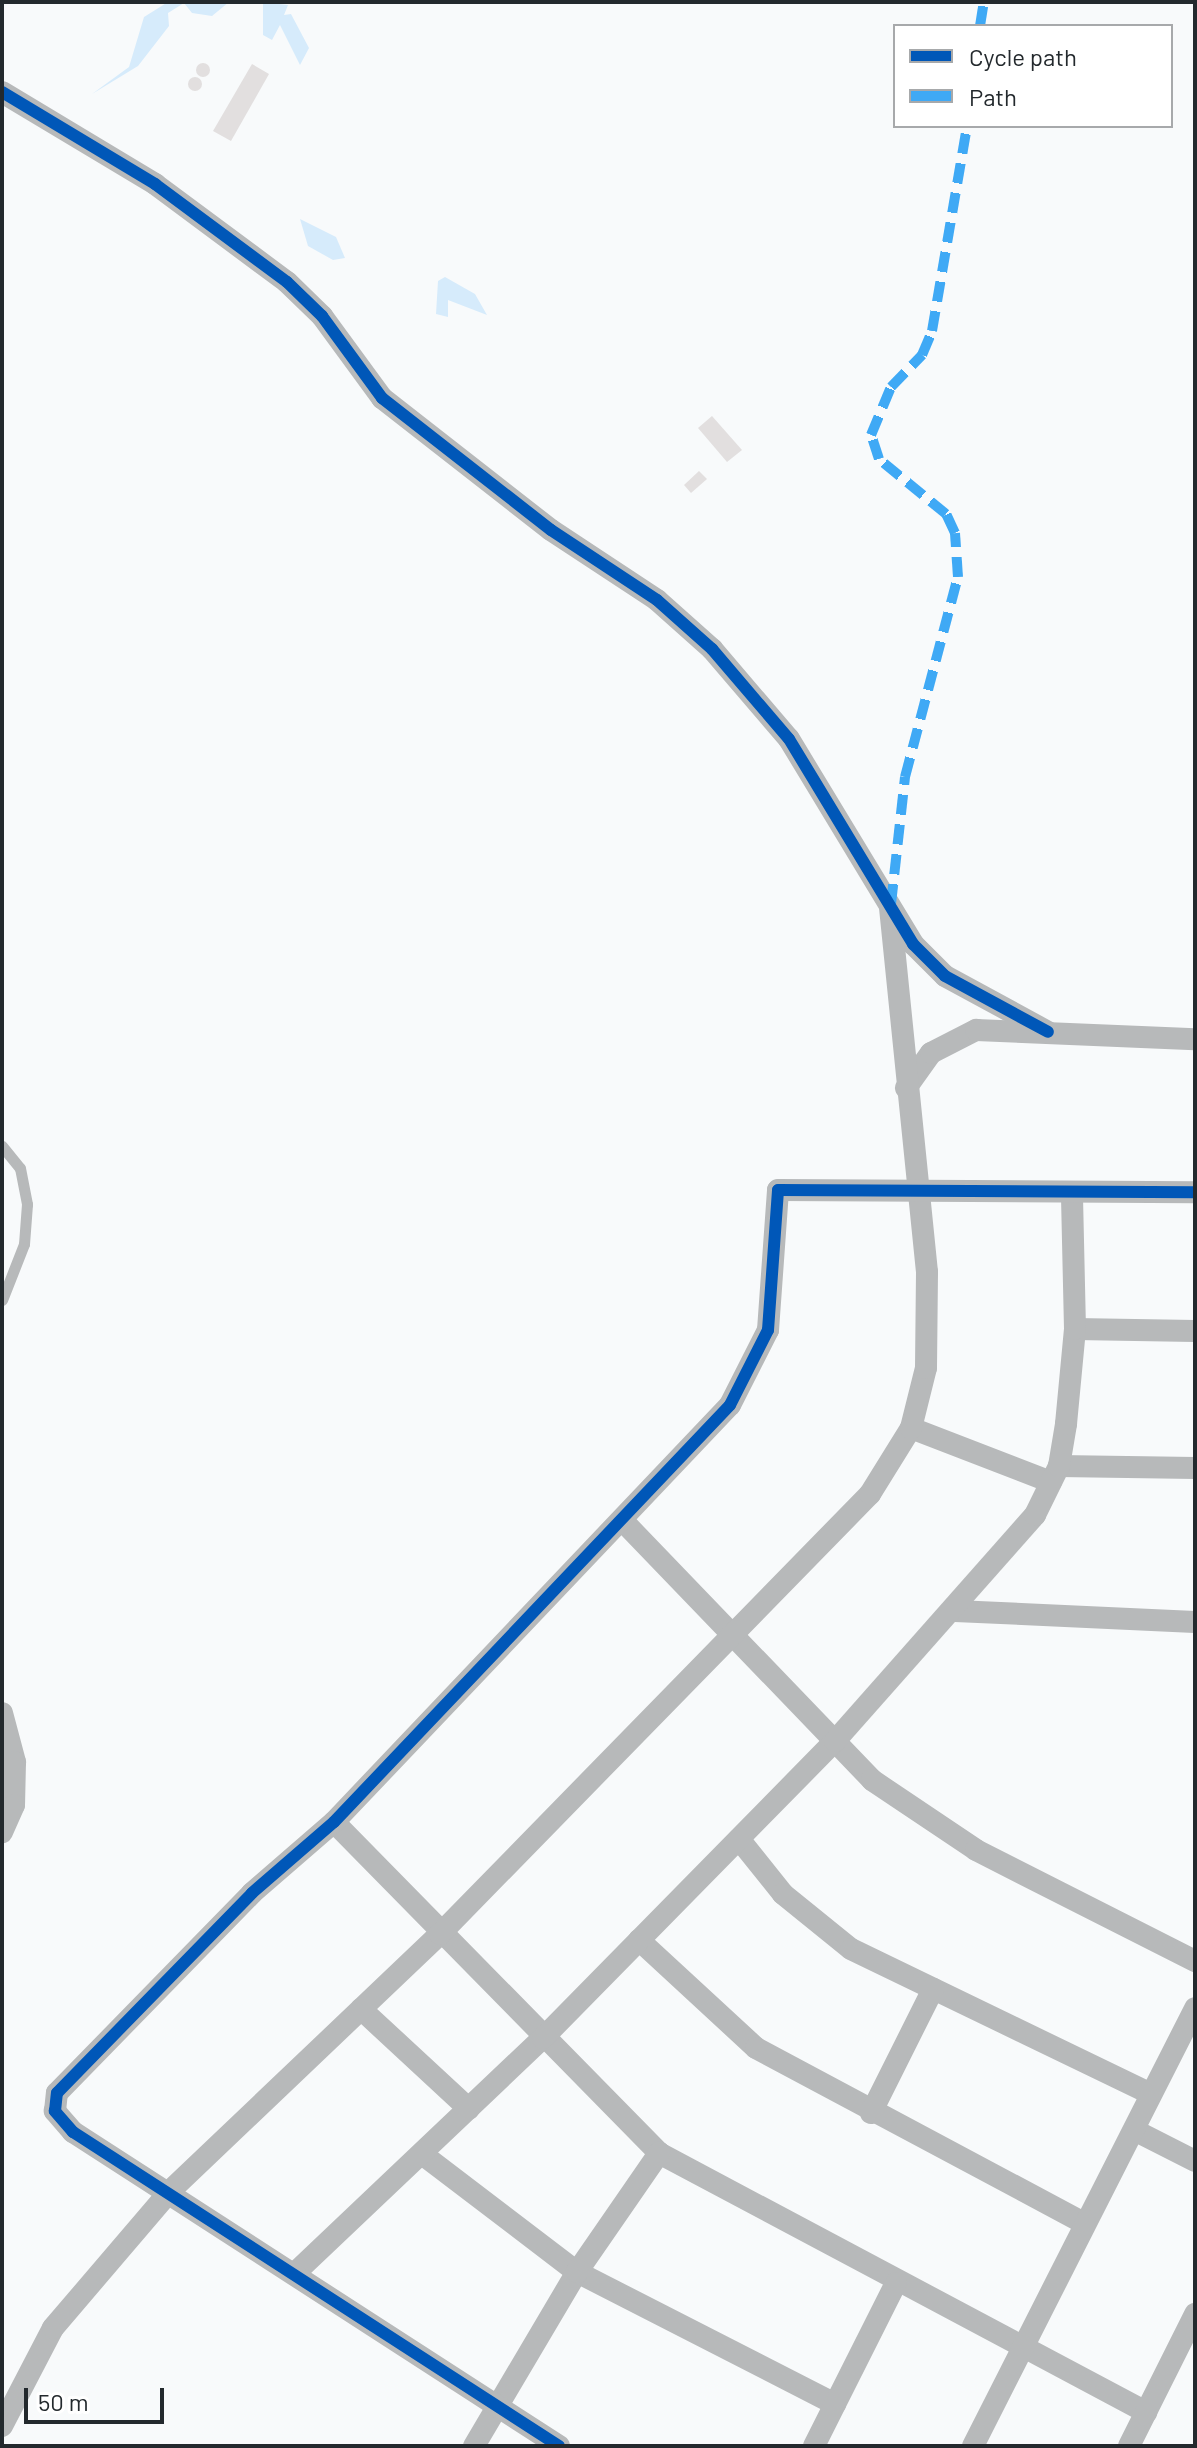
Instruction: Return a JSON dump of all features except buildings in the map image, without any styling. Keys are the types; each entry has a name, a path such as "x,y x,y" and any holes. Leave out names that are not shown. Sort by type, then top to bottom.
{"street":[{"path":"2,92 155,184 287,282 322,316 382,398 551,530 657,600 712,649 823,787 890,910 945,976 1048,1032"},
{"path":"2,2426 53,2328 170,2191 440,1934 870,1494 911,1428 926,1368 922,1190 906,1088 890,910"},
{"path":"906,1088 931,1053 955,1035 1048,1032 1195,1039"},
{"path":"559,2446 170,2191 73,2132 55,2111 57,2093 252,1893 334,1822 682,1461 755,1368 768,1330 778,1190 1195,1192"},
{"path":"294,2274 543,2038 835,1741 955,1611 1035,1515 1055,1474 1075,1329 1072,1193"},
{"path":"1075,1329 1195,1331"},
{"path":"911,1428 1055,1474 1195,1468"},
{"path":"622,1520 835,1741 922,1817 1195,1961"},
{"path":"955,1611 1195,1622"},
{"path":"2,1713 15,1762 14,1805 2,1832"},
{"path":"334,1822 440,1934 659,2153 1021,2350 1146,2412"},
{"path":"739,1839 816,1926 933,1989 1151,2094"},
{"path":"639,1940 756,2048 871,2113 1084,2223"},
{"path":"871,2113 933,1989"},
{"path":"973,2446 1195,2008"},
{"path":"361,2009 469,2109"},
{"path":"1134,2130 1195,2161"},
{"path":"474,2446 493,2405 577,2272 659,2153"},
{"path":"422,2154 577,2272 835,2404"},
{"path":"814,2446 896,2283"},
{"path":"1129,2446 1195,2314"}],"lane":[{"path":"2,1146 20,1168 27,1204 24,1244 2,1300"}],"shaded area":[{"path":"168,2 229,2 212,16 192,13 184,3 168,13 169,26 138,66 92,94 129,67 144,17"},
{"path":"263,2 288,5 284,15 291,14 309,48 300,65 280,25 272,40 263,35"},
{"path":"300,219 336,237 345,258 333,260 308,246"},
{"path":"445,277 475,294 487,315 448,300 448,317 436,314 438,281"}],"marked path":[{"path":"980,24 984,2"},
{"path":"891,904 905,777 958,577 955,533 946,514 879,459 871,435 891,387 922,355 932,331 967,128"}],"cycle path":[{"path":"2,92 155,184 287,282 322,316 382,398 551,530 657,600 712,649 789,739 913,944 945,976 1048,1032"},
{"path":"559,2446 73,2132 55,2111 57,2093 252,1893 334,1822 730,1405 768,1330 778,1190 1195,1192"}]}
